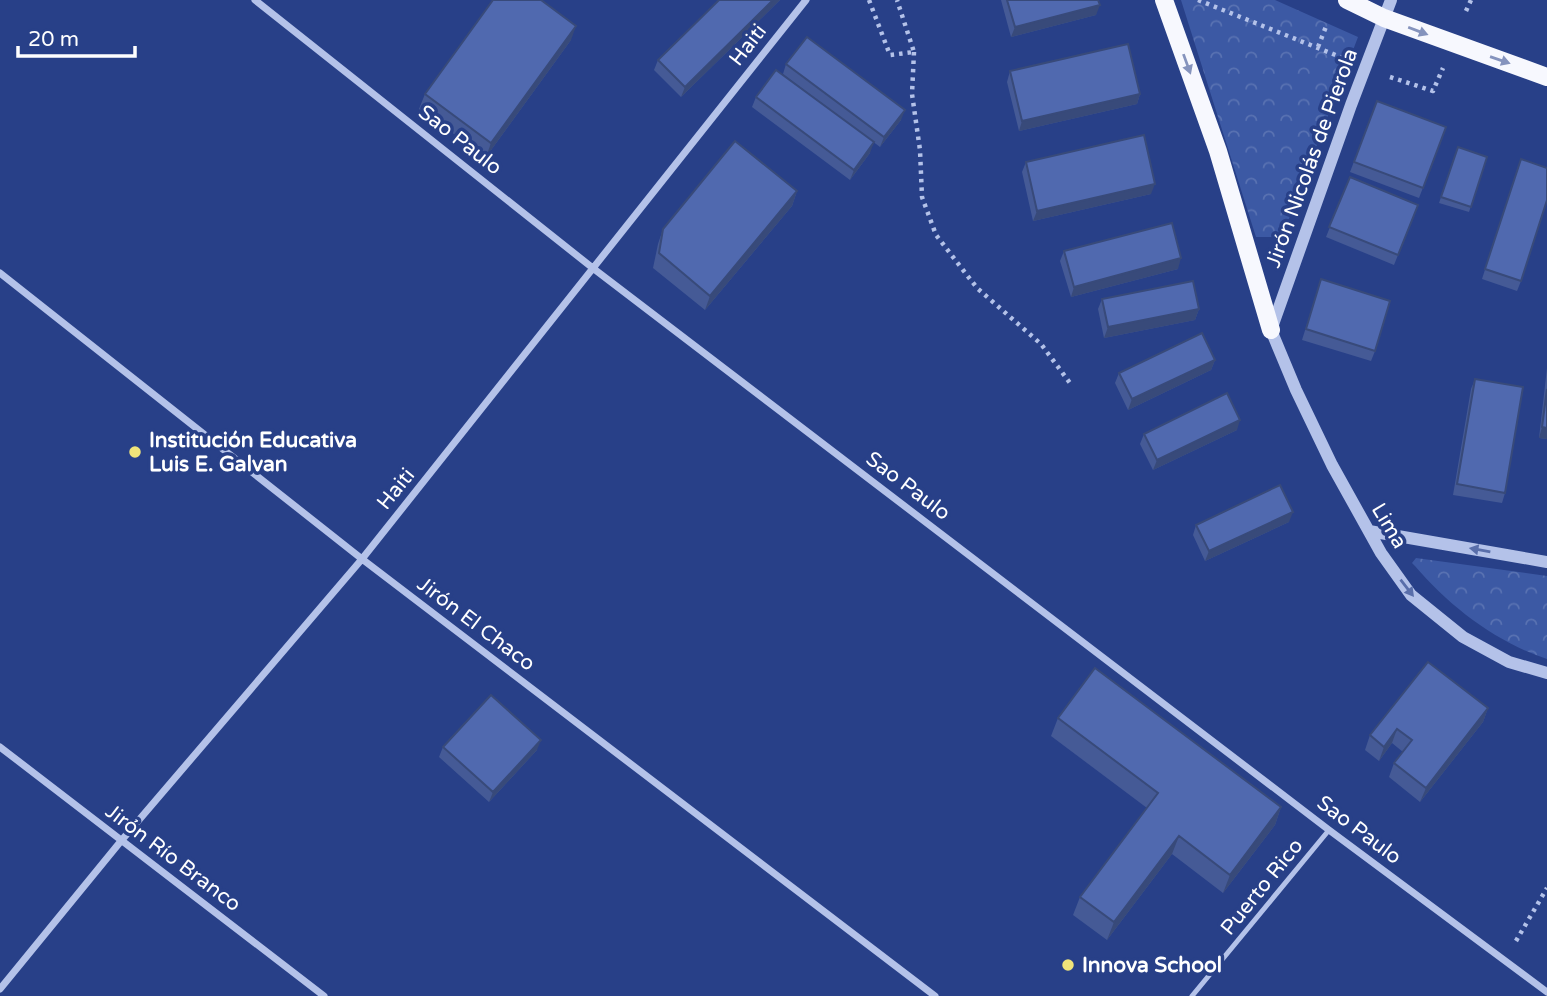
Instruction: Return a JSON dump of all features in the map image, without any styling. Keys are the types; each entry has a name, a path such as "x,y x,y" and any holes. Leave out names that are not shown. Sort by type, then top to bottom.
{"main road":[{"path":"1164,0 1218,151 1271,330"},
{"path":"1347,0 1384,18 1547,77"}],"street":[{"name":"Sao Paulo","path":"255,0 594,269 1329,830 1547,992"},
{"name":"Haiti","path":"0,989 121,841 362,559 806,0"},
{"name":"Jirón Nicolás de Pierola","path":"1271,330 1391,0"},
{"name":"Jirón El Chaco","path":"0,273 362,559 935,996"},
{"name":"Lima","path":"1271,330 1314,430 1369,531 1410,595 1462,637 1509,662 1547,673"},
{"path":"1369,531 1547,562"},
{"name":"Jirón Río Branco","path":"0,747 324,996"}],"lane":[{"name":"Puerto Rico","path":"1192,996 1329,830"}],"path":[{"path":"869,0 890,55 914,51"},
{"path":"897,0 914,51 912,94 920,150 922,197 936,235 977,288 1041,344 1070,383"},
{"path":"1198,0 1365,68"},
{"path":"1466,11 1471,0"},
{"path":"1318,47 1327,24"},
{"path":"1386,75 1433,92 1443,67"},
{"path":"1504,960 1547,888"}],"green space":[{"path":"1181,0 1275,0 1358,37 1282,237 1256,237"},
{"path":"1416,558 1547,576 1547,659 1510,643 1475,622 1443,595 1412,563"}],"building":[{"path":"493,0 541,0 576,26 491,143 425,94"},
{"path":"719,0 773,0 685,87 658,60"},
{"path":"1007,0 1098,0 1100,5 1015,27"},
{"path":"807,37 905,110 884,137 786,64"},
{"path":"1128,44 1140,94 1022,121 1010,71"},
{"path":"776,70 874,142 854,170 756,97"},
{"path":"1377,101 1446,127 1423,188 1354,162"},
{"path":"1144,135 1155,184 1037,211 1026,162"},
{"path":"735,141 797,191 710,296 659,253 663,229"},
{"path":"1458,147 1487,157 1471,207 1441,197"},
{"path":"1521,159 1547,168 1547,200 1521,281 1485,269"},
{"path":"1350,177 1418,205 1398,255 1329,227"},
{"path":"1172,223 1181,258 1074,287 1064,251"},
{"path":"1321,279 1390,301 1375,351 1306,329"},
{"path":"1193,281 1199,309 1108,327 1102,299"},
{"path":"1202,333 1215,360 1132,399 1119,373"},
{"path":"1475,379 1523,387 1505,493 1457,484"},
{"path":"1547,389 1547,428 1542,427"},
{"path":"1227,393 1240,420 1157,460 1144,434"},
{"path":"1280,485 1293,512 1209,551 1196,525"},
{"path":"1428,662 1488,708 1426,788 1394,763 1412,740 1397,729 1384,747 1370,735"},
{"path":"1095,668 1281,807 1230,875 1179,836 1114,922 1080,897 1158,793 1058,718"},
{"path":"491,695 541,740 493,792 443,747"}],"place":[{"name":"Institución Educativa Luis E. Galvan","path":"135,452"},
{"name":"Innova School","path":"1068,965"}]}
